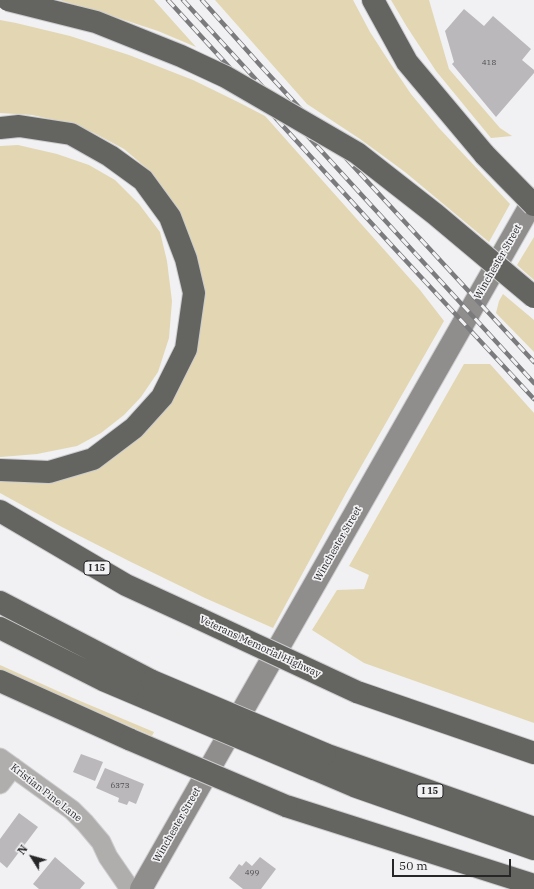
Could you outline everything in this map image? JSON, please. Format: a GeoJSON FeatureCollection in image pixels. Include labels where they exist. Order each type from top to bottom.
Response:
{"type":"FeatureCollection","features":[{"type":"Feature","properties":{"kind":"highway"},"geometry":{"type":"LineString","coordinates":[[8,0],[96,22],[181,56],[226,77],[357,153],[435,214],[534,297]]}},
{"type":"Feature","properties":{"kind":"highway"},"geometry":{"type":"LineString","coordinates":[[372,0],[407,62],[485,154],[534,205]]}},
{"type":"Feature","properties":{"kind":"highway"},"geometry":{"type":"LineString","coordinates":[[0,128],[19,126],[71,134],[110,156],[142,180],[170,217],[186,259],[194,293],[186,349],[162,396],[134,428],[93,459],[49,472],[0,470]]}},
{"type":"Feature","properties":{"kind":"highway","name":"Veterans Memorial Highway"},"geometry":{"type":"LineString","coordinates":[[0,511],[126,585],[357,692],[534,753]]}},
{"type":"Feature","properties":{"kind":"highway","name":"I 15"},"geometry":{"type":"LineString","coordinates":[[0,602],[150,690],[319,761],[534,828]]}},
{"type":"Feature","properties":{"kind":"highway"},"geometry":{"type":"LineString","coordinates":[[0,628],[103,680],[150,690]]}},
{"type":"Feature","properties":{"kind":"highway"},"geometry":{"type":"LineString","coordinates":[[0,681],[131,740],[286,806],[534,885]]}},
{"type":"Feature","properties":{"kind":"highway"},"geometry":{"type":"LineString","coordinates":[[319,761],[354,786],[534,849]]}},
{"type":"Feature","properties":{"kind":"main road","name":"Winchester Street"},"geometry":{"type":"LineString","coordinates":[[141,889],[534,199]]}},
{"type":"Feature","properties":{"kind":"street"},"geometry":{"type":"LineString","coordinates":[[0,784],[6,762]]}},
{"type":"Feature","properties":{"kind":"street","name":"Kristian Pine Lane"},"geometry":{"type":"LineString","coordinates":[[6,762],[72,810],[86,823],[101,842],[108,857],[130,889]]}},
{"type":"Feature","properties":{"kind":"shaded area"},"geometry":{"type":"Polygon","coordinates":[[[59,0],[154,0],[196,47],[158,31],[59,0]]]}},
{"type":"Feature","properties":{"kind":"shaded area"},"geometry":{"type":"Polygon","coordinates":[[[215,0],[353,0],[370,32],[411,94],[439,128],[510,204],[489,242],[405,172],[360,139],[307,104],[215,0]]]}},
{"type":"Feature","properties":{"kind":"shaded area"},"geometry":{"type":"Polygon","coordinates":[[[391,0],[429,0],[449,69],[500,128],[512,136],[491,138],[436,71],[391,0]]]}},
{"type":"Feature","properties":{"kind":"shaded area"},"geometry":{"type":"Polygon","coordinates":[[[0,20],[70,36],[129,55],[193,80],[265,116],[420,290],[444,321],[346,493],[273,628],[205,598],[131,562],[60,526],[0,493],[0,481],[22,482],[54,478],[85,471],[121,452],[145,432],[176,394],[191,359],[202,288],[193,245],[177,210],[151,172],[124,149],[94,133],[63,122],[32,115],[0,113],[0,20]]]}},
{"type":"Feature","properties":{"kind":"shaded area"},"geometry":{"type":"Polygon","coordinates":[[[18,145],[57,154],[89,165],[115,180],[139,204],[160,232],[167,261],[172,301],[169,338],[158,372],[141,397],[124,415],[101,433],[77,446],[37,454],[0,457],[0,146],[18,145]]]}},
{"type":"Feature","properties":{"kind":"shaded area"},"geometry":{"type":"Polygon","coordinates":[[[534,237],[534,280],[517,265],[534,237]]]}},
{"type":"Feature","properties":{"kind":"shaded area"},"geometry":{"type":"Polygon","coordinates":[[[503,294],[534,320],[534,352],[496,313],[499,301],[503,294]]]}},
{"type":"Feature","properties":{"kind":"shaded area"},"geometry":{"type":"Polygon","coordinates":[[[464,364],[490,364],[534,413],[534,723],[364,663],[312,630],[337,590],[364,589],[369,575],[349,566],[464,364]]]}},
{"type":"Feature","properties":{"kind":"shaded area"},"geometry":{"type":"Polygon","coordinates":[[[0,665],[154,732],[152,736],[0,669],[0,665]]]}},
{"type":"Feature","properties":{"kind":"building"},"geometry":{"type":"Polygon","coordinates":[[[464,9],[484,26],[493,16],[531,49],[522,60],[534,70],[534,73],[496,117],[452,64],[454,62],[445,31],[464,9]]]}},
{"type":"Feature","properties":{"kind":"building"},"geometry":{"type":"Polygon","coordinates":[[[81,754],[103,762],[95,781],[73,772],[81,754]]]}},
{"type":"Feature","properties":{"kind":"building"},"geometry":{"type":"Polygon","coordinates":[[[105,768],[144,784],[136,804],[129,801],[127,805],[118,802],[119,798],[96,788],[105,768]]]}},
{"type":"Feature","properties":{"kind":"building"},"geometry":{"type":"Polygon","coordinates":[[[19,813],[38,827],[7,868],[0,862],[0,839],[19,813]]]}},
{"type":"Feature","properties":{"kind":"building"},"geometry":{"type":"Polygon","coordinates":[[[55,857],[85,883],[80,889],[39,889],[33,884],[55,857]]]}},
{"type":"Feature","properties":{"kind":"building"},"geometry":{"type":"Polygon","coordinates":[[[260,857],[276,869],[261,889],[243,889],[229,878],[239,864],[242,866],[246,861],[252,866],[260,857]]]}},
{"type":"Feature","properties":{"kind":"railway"},"geometry":{"type":"LineString","coordinates":[[168,0],[534,399]]}},
{"type":"Feature","properties":{"kind":"railway"},"geometry":{"type":"LineString","coordinates":[[183,0],[534,383]]}},
{"type":"Feature","properties":{"kind":"railway"},"geometry":{"type":"LineString","coordinates":[[202,0],[534,362]]}}]}
